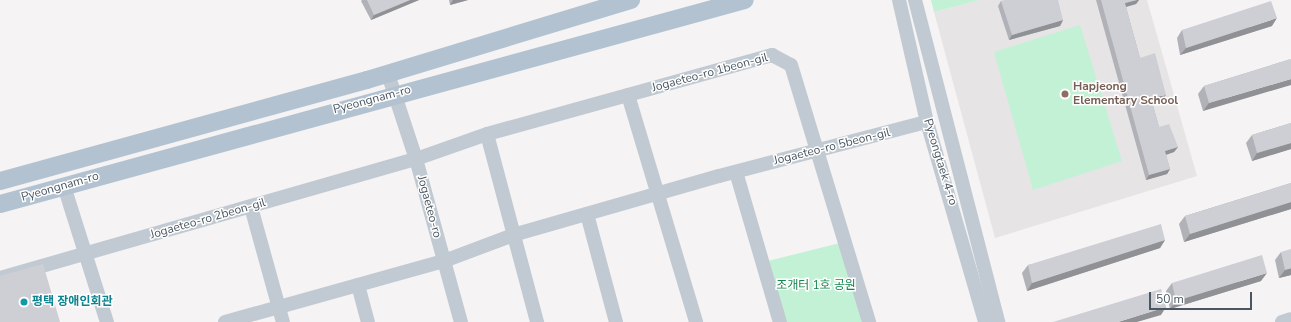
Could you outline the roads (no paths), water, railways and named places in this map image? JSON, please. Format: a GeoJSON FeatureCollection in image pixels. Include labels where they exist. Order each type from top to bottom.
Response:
{"type":"FeatureCollection","features":[{"type":"Feature","properties":{"kind":"main road","name":"Pyeongnam-ro"},"geometry":{"type":"LineString","coordinates":[[0,181],[388,74],[631,0]]}},
{"type":"Feature","properties":{"kind":"main road","name":"Pyeongnam-ro"},"geometry":{"type":"LineString","coordinates":[[0,204],[395,94],[744,0]]}},
{"type":"Feature","properties":{"kind":"street","name":"Pyeongtaek 4-ro"},"geometry":{"type":"LineString","coordinates":[[899,0],[927,122],[985,322]]}},
{"type":"Feature","properties":{"kind":"street","name":"Pyeongtaek 4-ro"},"geometry":{"type":"LineString","coordinates":[[915,0],[998,322]]}},
{"type":"Feature","properties":{"kind":"street","name":"Jogaeteo-ro 1beon-gil"},"geometry":{"type":"LineString","coordinates":[[416,159],[487,134],[772,55],[791,65],[819,150],[869,322]]}},
{"type":"Feature","properties":{"kind":"street","name":"Jogaeteo-ro"},"geometry":{"type":"LineString","coordinates":[[388,74],[416,159],[461,322]]}},
{"type":"Feature","properties":{"kind":"street"},"geometry":{"type":"LineString","coordinates":[[628,95],[696,322]]}},
{"type":"Feature","properties":{"kind":"street","name":"Jogaeteo-ro 5beon-gil"},"geometry":{"type":"LineString","coordinates":[[225,322],[444,260],[513,235],[736,172],[927,122]]}},
{"type":"Feature","properties":{"kind":"street"},"geometry":{"type":"LineString","coordinates":[[487,134],[537,322]]}},
{"type":"Feature","properties":{"kind":"street","name":"Jogaeteo-ro 2beon-gil"},"geometry":{"type":"LineString","coordinates":[[0,278],[416,159]]}},
{"type":"Feature","properties":{"kind":"street"},"geometry":{"type":"LineString","coordinates":[[736,172],[780,322]]}},
{"type":"Feature","properties":{"kind":"street"},"geometry":{"type":"LineString","coordinates":[[64,186],[107,322]]}},
{"type":"Feature","properties":{"kind":"street"},"geometry":{"type":"LineString","coordinates":[[251,207],[282,322]]}},
{"type":"Feature","properties":{"kind":"street"},"geometry":{"type":"LineString","coordinates":[[587,214],[616,322]]}},
{"type":"Feature","properties":{"kind":"street"},"geometry":{"type":"LineString","coordinates":[[358,285],[368,322]]}},
{"type":"Feature","properties":{"kind":"street"},"geometry":{"type":"LineString","coordinates":[[1282,322],[1291,319]]}},
{"type":"Feature","properties":{"kind":"place","name":"Hapjeong Elementary School"},"geometry":{"type":"Point","coordinates":[1065,94]}},
{"type":"Feature","properties":{"kind":"place","name":"평택 장애인회관"},"geometry":{"type":"Point","coordinates":[24,302]}},
{"type":"Feature","properties":{"kind":"park label","name":"조개터 1호 공원"},"geometry":{"type":"Point","coordinates":[816,286]}}]}
